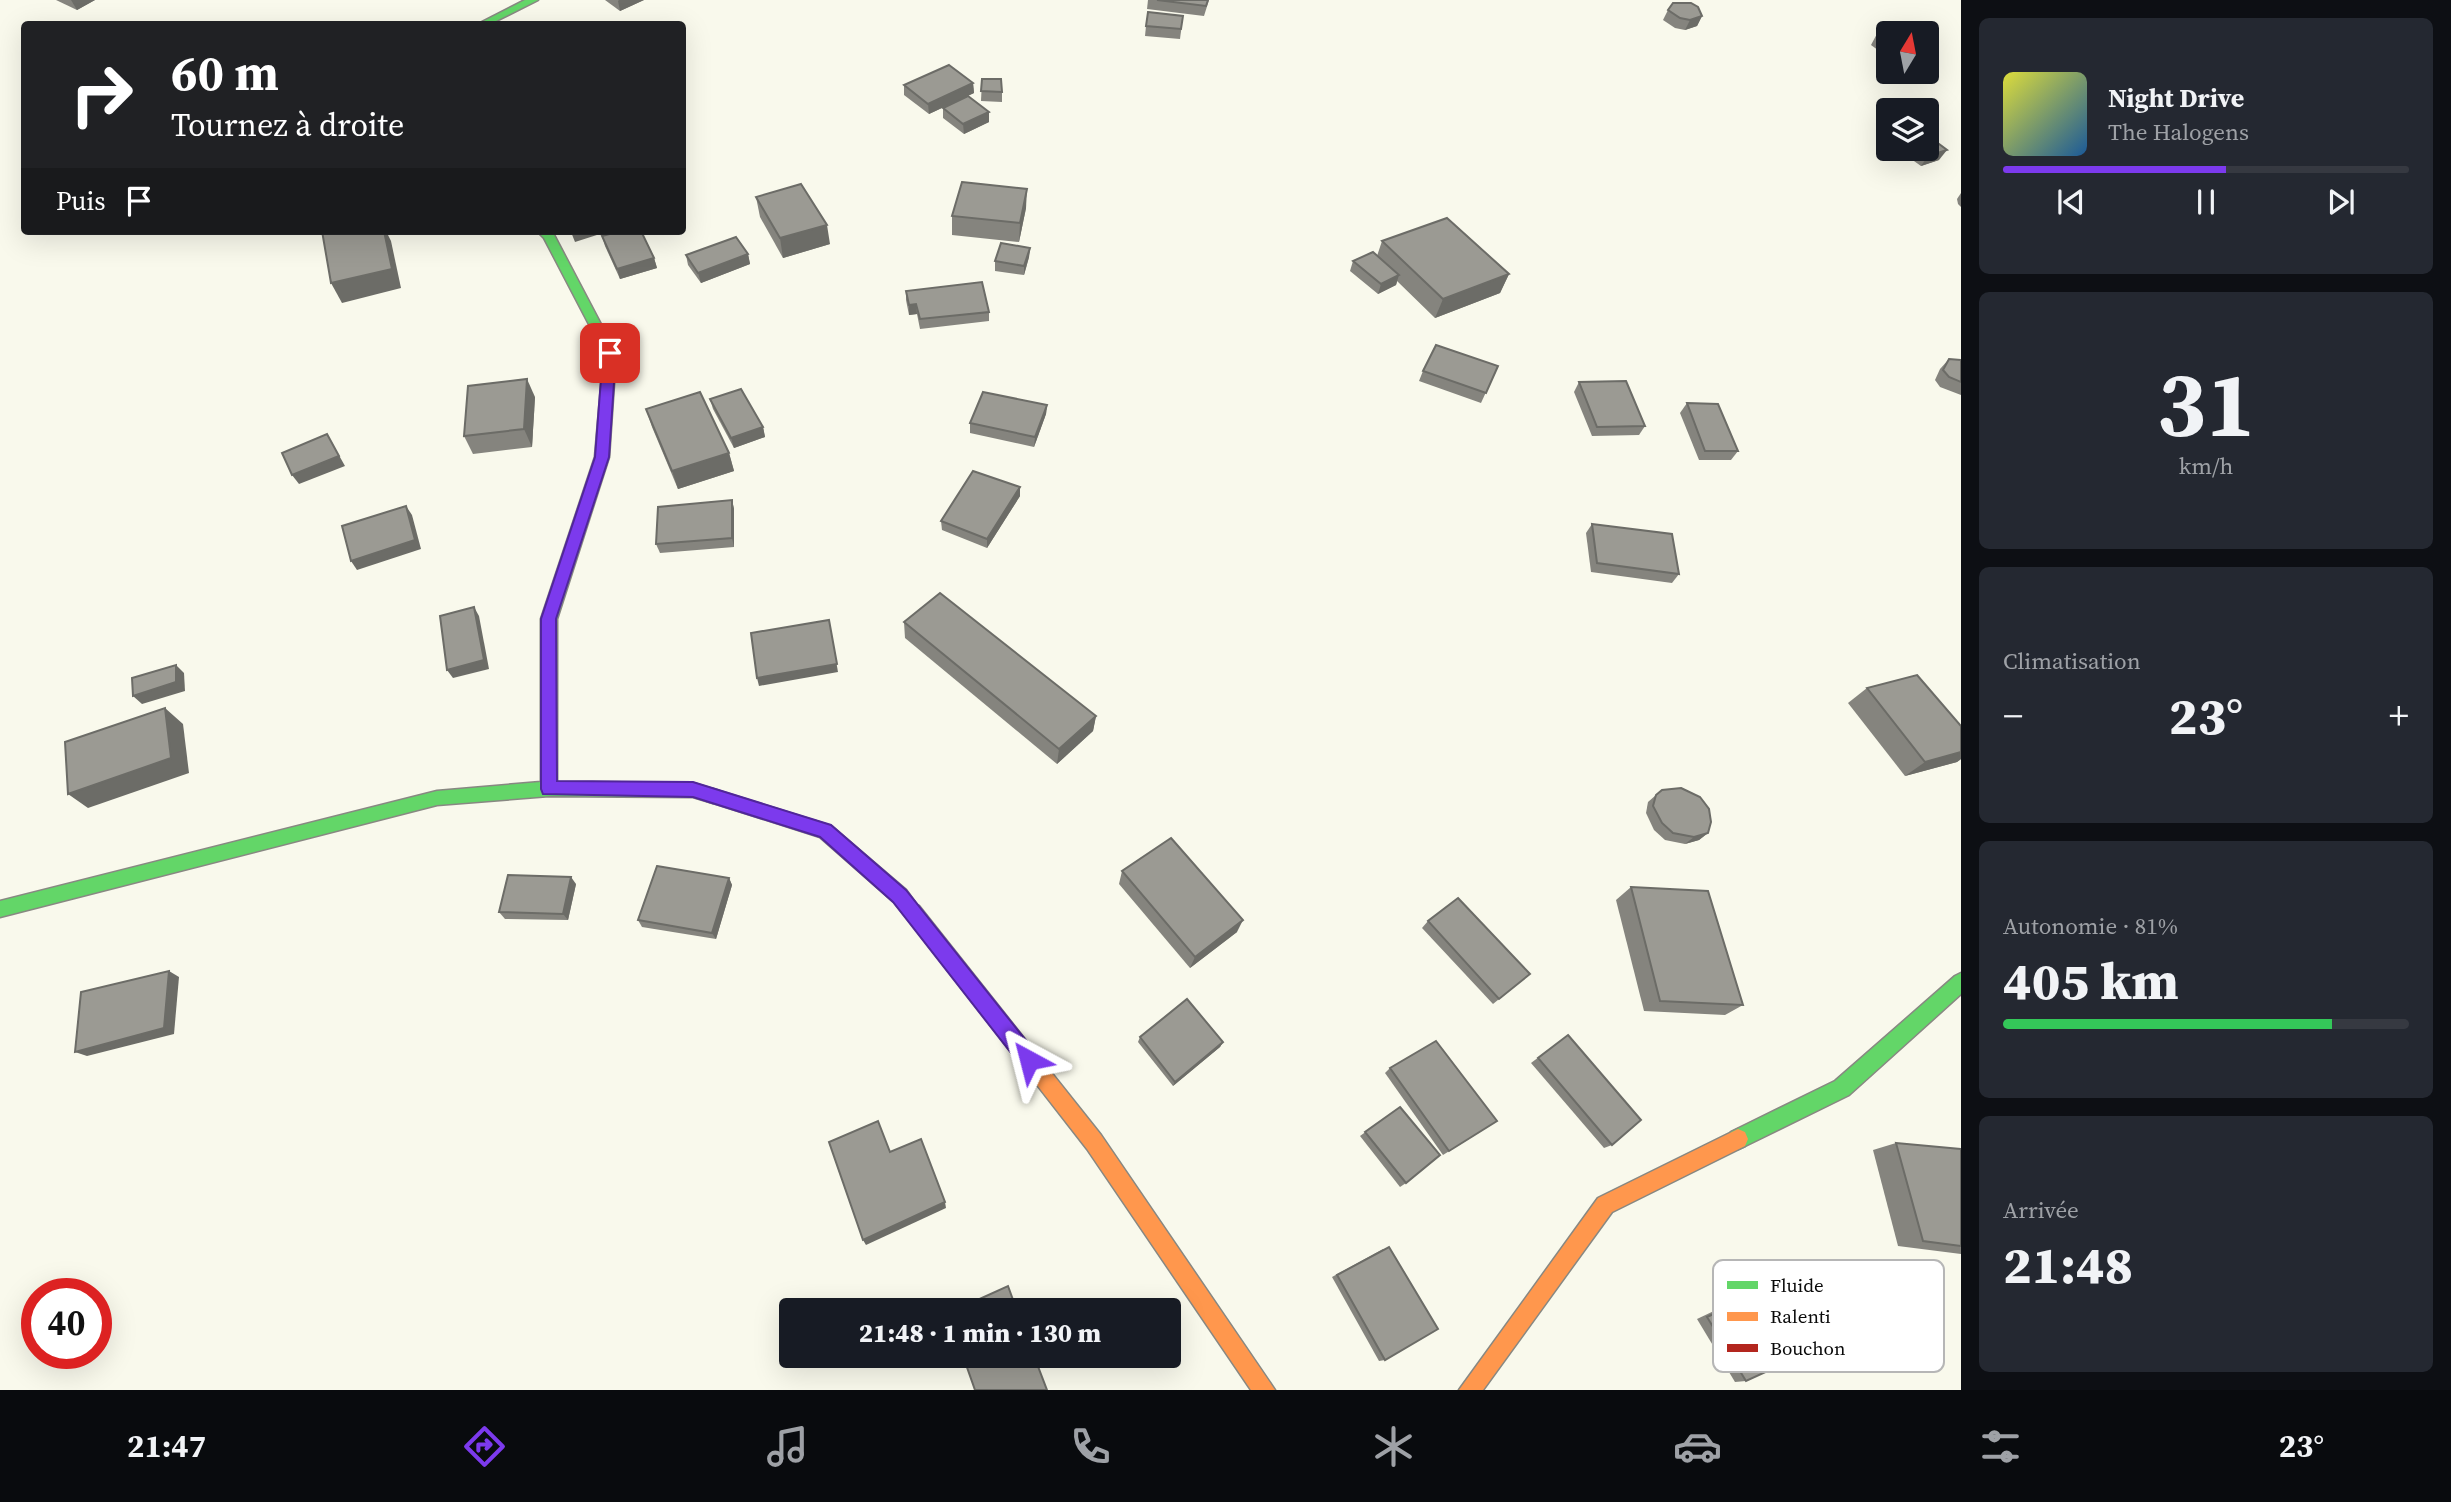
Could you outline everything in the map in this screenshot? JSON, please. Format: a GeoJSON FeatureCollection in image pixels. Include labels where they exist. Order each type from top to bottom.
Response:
{"type":"FeatureCollection","features":[{"type":"Feature","properties":{"kind":"street"},"geometry":{"type":"LineString","coordinates":[[489,21],[533,0]]}},
{"type":"Feature","properties":{"kind":"street"},"geometry":{"type":"LineString","coordinates":[[548,235],[610,353],[602,457],[549,619],[549,789]]}},
{"type":"Feature","properties":{"kind":"street"},"geometry":{"type":"LineString","coordinates":[[0,909],[437,798],[549,789],[693,790],[825,831],[900,896],[1094,1142],[1264,1390]]}},
{"type":"Feature","properties":{"kind":"street"},"geometry":{"type":"LineString","coordinates":[[1470,1390],[1605,1205],[1842,1088],[1961,982]]}},
{"type":"Feature","properties":{"kind":"building"},"geometry":{"type":"Polygon","coordinates":[[[1157,0],[1208,0],[1206,6],[1157,0]]]}},
{"type":"Feature","properties":{"kind":"building"},"geometry":{"type":"Polygon","coordinates":[[[1673,3],[1691,3],[1698,7],[1702,16],[1690,20],[1680,18],[1668,10],[1673,3]]]}},
{"type":"Feature","properties":{"kind":"building"},"geometry":{"type":"Polygon","coordinates":[[[1148,12],[1183,16],[1181,29],[1146,26],[1148,12]]]}},
{"type":"Feature","properties":{"kind":"building"},"geometry":{"type":"Polygon","coordinates":[[[949,65],[973,83],[928,104],[904,85],[949,65]]]}},
{"type":"Feature","properties":{"kind":"building"},"geometry":{"type":"Polygon","coordinates":[[[982,79],[1001,79],[1002,92],[981,91],[982,79]]]}},
{"type":"Feature","properties":{"kind":"building"},"geometry":{"type":"Polygon","coordinates":[[[968,96],[989,112],[963,124],[943,108],[968,96]]]}},
{"type":"Feature","properties":{"kind":"building"},"geometry":{"type":"Polygon","coordinates":[[[1939,144],[1947,150],[1939,153],[1939,144]]]}},
{"type":"Feature","properties":{"kind":"building"},"geometry":{"type":"Polygon","coordinates":[[[962,182],[1027,189],[1020,223],[952,216],[962,182]]]}},
{"type":"Feature","properties":{"kind":"building"},"geometry":{"type":"Polygon","coordinates":[[[801,184],[827,225],[780,238],[756,197],[801,184]]]}},
{"type":"Feature","properties":{"kind":"building"},"geometry":{"type":"Polygon","coordinates":[[[1447,218],[1509,274],[1443,299],[1382,241],[1447,218]]]}},
{"type":"Feature","properties":{"kind":"building"},"geometry":{"type":"Polygon","coordinates":[[[323,235],[385,235],[392,269],[331,283],[323,235]]]}},
{"type":"Feature","properties":{"kind":"building"},"geometry":{"type":"Polygon","coordinates":[[[643,235],[654,258],[617,269],[602,236],[643,235]]]}},
{"type":"Feature","properties":{"kind":"building"},"geometry":{"type":"Polygon","coordinates":[[[736,237],[748,254],[698,273],[686,255],[736,237]]]}},
{"type":"Feature","properties":{"kind":"building"},"geometry":{"type":"Polygon","coordinates":[[[1001,243],[1030,248],[1024,266],[995,261],[1001,243]]]}},
{"type":"Feature","properties":{"kind":"building"},"geometry":{"type":"Polygon","coordinates":[[[1373,252],[1399,275],[1381,284],[1353,261],[1373,252]]]}},
{"type":"Feature","properties":{"kind":"building"},"geometry":{"type":"Polygon","coordinates":[[[982,282],[989,312],[920,319],[916,304],[909,305],[906,291],[982,282]]]}},
{"type":"Feature","properties":{"kind":"building"},"geometry":{"type":"Polygon","coordinates":[[[1436,345],[1498,366],[1486,393],[1423,371],[1436,345]]]}},
{"type":"Feature","properties":{"kind":"building"},"geometry":{"type":"Polygon","coordinates":[[[1949,359],[1961,360],[1961,382],[1949,377],[1943,370],[1949,359]]]}},
{"type":"Feature","properties":{"kind":"building"},"geometry":{"type":"Polygon","coordinates":[[[527,379],[524,429],[464,436],[468,386],[527,379]]]}},
{"type":"Feature","properties":{"kind":"building"},"geometry":{"type":"Polygon","coordinates":[[[1626,381],[1645,426],[1597,427],[1579,382],[1626,381]]]}},
{"type":"Feature","properties":{"kind":"building"},"geometry":{"type":"Polygon","coordinates":[[[741,389],[763,427],[731,438],[710,399],[741,389]]]}},
{"type":"Feature","properties":{"kind":"building"},"geometry":{"type":"Polygon","coordinates":[[[700,392],[729,453],[672,471],[646,409],[700,392]]]}},
{"type":"Feature","properties":{"kind":"building"},"geometry":{"type":"Polygon","coordinates":[[[983,392],[1047,405],[1035,437],[970,423],[983,392]]]}},
{"type":"Feature","properties":{"kind":"building"},"geometry":{"type":"Polygon","coordinates":[[[1687,403],[1718,404],[1738,451],[1705,451],[1687,403]]]}},
{"type":"Feature","properties":{"kind":"building"},"geometry":{"type":"Polygon","coordinates":[[[327,434],[339,456],[292,475],[282,453],[327,434]]]}},
{"type":"Feature","properties":{"kind":"building"},"geometry":{"type":"Polygon","coordinates":[[[973,471],[1020,487],[987,539],[941,521],[973,471]]]}},
{"type":"Feature","properties":{"kind":"building"},"geometry":{"type":"Polygon","coordinates":[[[732,500],[732,538],[656,544],[658,507],[732,500]]]}},
{"type":"Feature","properties":{"kind":"building"},"geometry":{"type":"Polygon","coordinates":[[[406,506],[415,540],[351,561],[342,526],[406,506]]]}},
{"type":"Feature","properties":{"kind":"building"},"geometry":{"type":"Polygon","coordinates":[[[1592,524],[1672,534],[1679,574],[1597,563],[1592,524]]]}},
{"type":"Feature","properties":{"kind":"building"},"geometry":{"type":"Polygon","coordinates":[[[940,593],[1096,716],[1059,749],[904,622],[940,593]]]}},
{"type":"Feature","properties":{"kind":"building"},"geometry":{"type":"Polygon","coordinates":[[[474,607],[484,660],[447,670],[440,616],[474,607]]]}},
{"type":"Feature","properties":{"kind":"building"},"geometry":{"type":"Polygon","coordinates":[[[829,620],[837,664],[757,678],[751,633],[829,620]]]}},
{"type":"Feature","properties":{"kind":"building"},"geometry":{"type":"Polygon","coordinates":[[[176,665],[176,682],[133,696],[132,678],[176,665]]]}},
{"type":"Feature","properties":{"kind":"building"},"geometry":{"type":"Polygon","coordinates":[[[1917,675],[1961,726],[1961,752],[1925,762],[1867,688],[1917,675]]]}},
{"type":"Feature","properties":{"kind":"building"},"geometry":{"type":"Polygon","coordinates":[[[165,708],[171,758],[68,794],[65,742],[165,708]]]}},
{"type":"Feature","properties":{"kind":"building"},"geometry":{"type":"Polygon","coordinates":[[[1681,788],[1700,797],[1709,809],[1711,822],[1708,833],[1694,837],[1673,833],[1662,823],[1653,806],[1656,795],[1662,790],[1681,788]]]}},
{"type":"Feature","properties":{"kind":"building"},"geometry":{"type":"Polygon","coordinates":[[[1171,838],[1243,920],[1195,957],[1122,871],[1171,838]]]}},
{"type":"Feature","properties":{"kind":"building"},"geometry":{"type":"Polygon","coordinates":[[[657,866],[729,878],[712,933],[638,920],[657,866]]]}},
{"type":"Feature","properties":{"kind":"building"},"geometry":{"type":"Polygon","coordinates":[[[508,875],[571,877],[563,914],[499,912],[508,875]]]}},
{"type":"Feature","properties":{"kind":"building"},"geometry":{"type":"Polygon","coordinates":[[[1631,887],[1708,891],[1743,1005],[1660,1001],[1631,887]]]}},
{"type":"Feature","properties":{"kind":"building"},"geometry":{"type":"Polygon","coordinates":[[[1458,898],[1530,974],[1499,999],[1428,921],[1458,898]]]}},
{"type":"Feature","properties":{"kind":"building"},"geometry":{"type":"Polygon","coordinates":[[[169,971],[164,1028],[75,1052],[81,992],[169,971]]]}},
{"type":"Feature","properties":{"kind":"building"},"geometry":{"type":"Polygon","coordinates":[[[1187,999],[1223,1042],[1175,1082],[1140,1037],[1187,999]]]}},
{"type":"Feature","properties":{"kind":"building"},"geometry":{"type":"Polygon","coordinates":[[[1568,1035],[1641,1120],[1612,1145],[1538,1058],[1568,1035]]]}},
{"type":"Feature","properties":{"kind":"building"},"geometry":{"type":"Polygon","coordinates":[[[1436,1041],[1497,1121],[1449,1151],[1390,1068],[1436,1041]]]}},
{"type":"Feature","properties":{"kind":"building"},"geometry":{"type":"Polygon","coordinates":[[[1400,1107],[1440,1155],[1406,1183],[1365,1132],[1400,1107]]]}},
{"type":"Feature","properties":{"kind":"building"},"geometry":{"type":"Polygon","coordinates":[[[878,1121],[890,1152],[921,1139],[945,1202],[863,1240],[829,1142],[878,1121]]]}},
{"type":"Feature","properties":{"kind":"building"},"geometry":{"type":"Polygon","coordinates":[[[1896,1143],[1961,1149],[1961,1246],[1923,1241],[1896,1143]]]}},
{"type":"Feature","properties":{"kind":"building"},"geometry":{"type":"Polygon","coordinates":[[[1389,1247],[1438,1329],[1385,1360],[1337,1275],[1389,1247]]]}},
{"type":"Feature","properties":{"kind":"building"},"geometry":{"type":"Polygon","coordinates":[[[1008,1286],[1012,1298],[982,1298],[1008,1286]]]}},
{"type":"Feature","properties":{"kind":"building"},"geometry":{"type":"Polygon","coordinates":[[[1713,1314],[1713,1327],[1707,1317],[1713,1314]]]}},
{"type":"Feature","properties":{"kind":"building"},"geometry":{"type":"Polygon","coordinates":[[[967,1368],[1039,1368],[1047,1390],[975,1390],[967,1368]]]}},
{"type":"Feature","properties":{"kind":"building"},"geometry":{"type":"Polygon","coordinates":[[[1741,1372],[1766,1372],[1746,1381],[1741,1372]]]}},
{"type":"Feature","properties":{"kind":"traffic: fast"},"geometry":{"type":"LineString","coordinates":[[489,21],[533,0]]}},
{"type":"Feature","properties":{"kind":"traffic: fast"},"geometry":{"type":"LineString","coordinates":[[548,235],[610,353],[602,457],[549,619],[549,789]]}},
{"type":"Feature","properties":{"kind":"traffic: fast"},"geometry":{"type":"LineString","coordinates":[[0,909],[437,798],[549,789],[693,790],[713,796]]}},
{"type":"Feature","properties":{"kind":"traffic: fast"},"geometry":{"type":"LineString","coordinates":[[1738,1139],[1842,1088],[1961,982]]}},
{"type":"Feature","properties":{"kind":"traffic: slow"},"geometry":{"type":"LineString","coordinates":[[913,912],[1094,1142],[1264,1390]]}},
{"type":"Feature","properties":{"kind":"traffic: slow"},"geometry":{"type":"LineString","coordinates":[[1470,1390],[1605,1205],[1738,1139]]}},
{"type":"Feature","properties":{"kind":"traffic: jam"},"geometry":{"type":"LineString","coordinates":[[713,796],[825,831],[900,896],[913,912]]}},
{"type":"Feature","properties":{"kind":"route"},"geometry":{"type":"LineString","coordinates":[[610,353],[602,457],[549,619],[549,789],[693,790],[825,831],[900,896],[1029,1060]]}}]}
